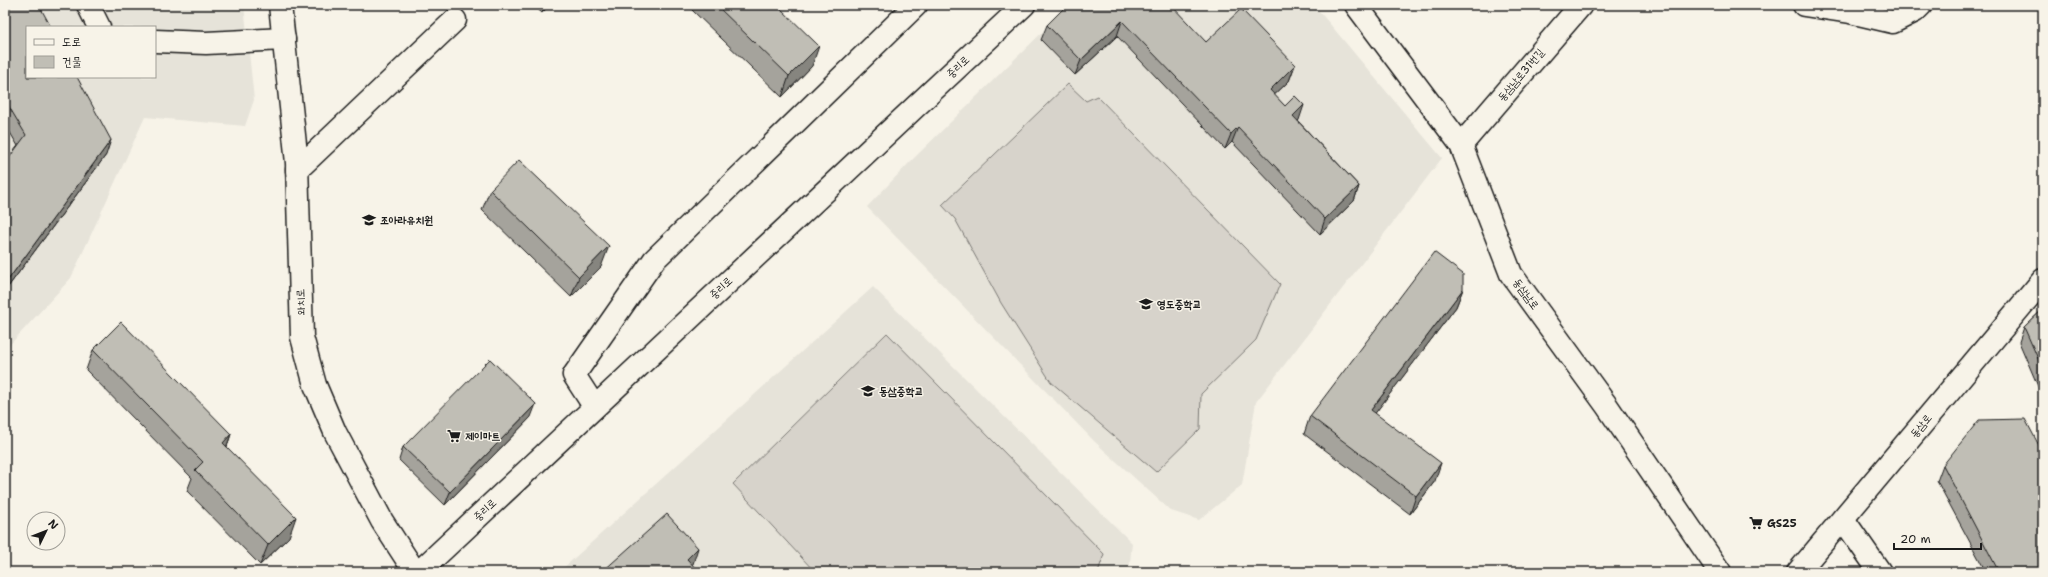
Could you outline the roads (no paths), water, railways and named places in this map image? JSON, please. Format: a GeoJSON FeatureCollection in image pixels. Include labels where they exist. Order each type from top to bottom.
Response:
{"type":"FeatureCollection","features":[{"type":"Feature","properties":{"kind":"street"},"geometry":{"type":"LineString","coordinates":[[88,5],[98,26]]}},
{"type":"Feature","properties":{"kind":"street","name":"와치로"},"geometry":{"type":"LineString","coordinates":[[280,5],[297,170],[302,337],[315,385],[335,432],[382,521],[415,572]]}},
{"type":"Feature","properties":{"kind":"street"},"geometry":{"type":"LineString","coordinates":[[594,406],[574,374],[654,260],[916,5]]}},
{"type":"Feature","properties":{"kind":"street","name":"중리로"},"geometry":{"type":"LineString","coordinates":[[419,572],[594,406],[1024,5]]}},
{"type":"Feature","properties":{"kind":"street","name":"동삼남로"},"geometry":{"type":"LineString","coordinates":[[1356,5],[1461,145],[1511,274],[1607,406],[1720,572]]}},
{"type":"Feature","properties":{"kind":"street","name":"동삼남로31번길"},"geometry":{"type":"LineString","coordinates":[[1461,145],[1580,5]]}},
{"type":"Feature","properties":{"kind":"street"},"geometry":{"type":"LineString","coordinates":[[1804,5],[1850,12],[1893,22],[1915,11],[1921,5]]}},
{"type":"Feature","properties":{"kind":"street"},"geometry":{"type":"LineString","coordinates":[[297,170],[455,20]]}},
{"type":"Feature","properties":{"kind":"street"},"geometry":{"type":"LineString","coordinates":[[156,41],[206,42],[284,39]]}},
{"type":"Feature","properties":{"kind":"street","name":"동삼로"},"geometry":{"type":"LineString","coordinates":[[1798,572],[2043,280]]}},
{"type":"Feature","properties":{"kind":"street"},"geometry":{"type":"LineString","coordinates":[[1843,519],[1880,572]]}},
{"type":"Feature","properties":{"kind":"place","name":"조아라유치원"},"geometry":{"type":"Point","coordinates":[369,220]}},
{"type":"Feature","properties":{"kind":"place","name":"영도중학교"},"geometry":{"type":"Point","coordinates":[1146,304]}},
{"type":"Feature","properties":{"kind":"place","name":"동삼중학교"},"geometry":{"type":"Point","coordinates":[868,391]}},
{"type":"Feature","properties":{"kind":"place","name":"제이마트"},"geometry":{"type":"Point","coordinates":[454,436]}},
{"type":"Feature","properties":{"kind":"place","name":"GS25"},"geometry":{"type":"Point","coordinates":[1756,523]}}]}
